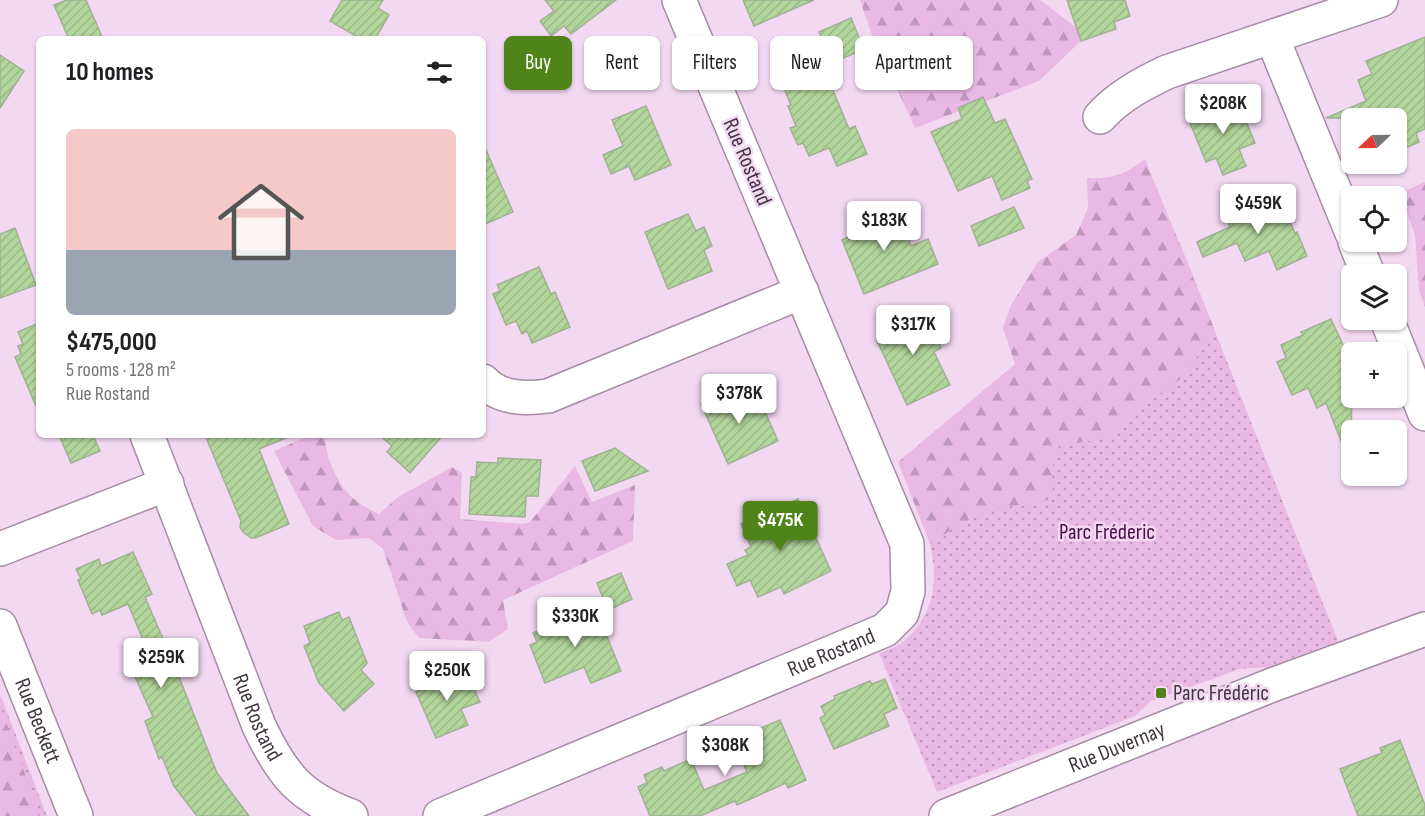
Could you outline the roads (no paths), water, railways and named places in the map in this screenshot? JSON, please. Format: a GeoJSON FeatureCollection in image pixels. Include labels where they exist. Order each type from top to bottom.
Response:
{"type":"FeatureCollection","features":[{"type":"Feature","properties":{"kind":"street","name":"Rue Rostand"},"geometry":{"type":"LineString","coordinates":[[440,816],[885,630],[902,613],[908,591],[907,544],[679,0]]}},
{"type":"Feature","properties":{"kind":"street"},"geometry":{"type":"LineString","coordinates":[[1100,117],[1113,102],[1138,86],[1167,72],[1381,0]]}},
{"type":"Feature","properties":{"kind":"street"},"geometry":{"type":"LineString","coordinates":[[1272,37],[1341,206]]}},
{"type":"Feature","properties":{"kind":"street"},"geometry":{"type":"LineString","coordinates":[[486,384],[506,395],[528,399],[548,396],[802,291]]}},
{"type":"Feature","properties":{"kind":"street"},"geometry":{"type":"LineString","coordinates":[[1391,330],[1425,414]]}},
{"type":"Feature","properties":{"kind":"street","name":"Rue Rostand"},"geometry":{"type":"LineString","coordinates":[[148,438],[273,756],[291,779],[313,799],[351,816]]}},
{"type":"Feature","properties":{"kind":"street"},"geometry":{"type":"LineString","coordinates":[[0,549],[167,483]]}},
{"type":"Feature","properties":{"kind":"street","name":"Rue Beckett"},"geometry":{"type":"LineString","coordinates":[[0,626],[76,816]]}},
{"type":"Feature","properties":{"kind":"street","name":"Rue Duvernay"},"geometry":{"type":"LineString","coordinates":[[946,816],[1272,686],[1425,629]]}},
{"type":"Feature","properties":{"kind":"place","name":"Parc Frédéric"},"geometry":{"type":"Point","coordinates":[1161,693]}},
{"type":"Feature","properties":{"kind":"park label","name":"Parc Fréderic"},"geometry":{"type":"Point","coordinates":[1107,532]}}]}
